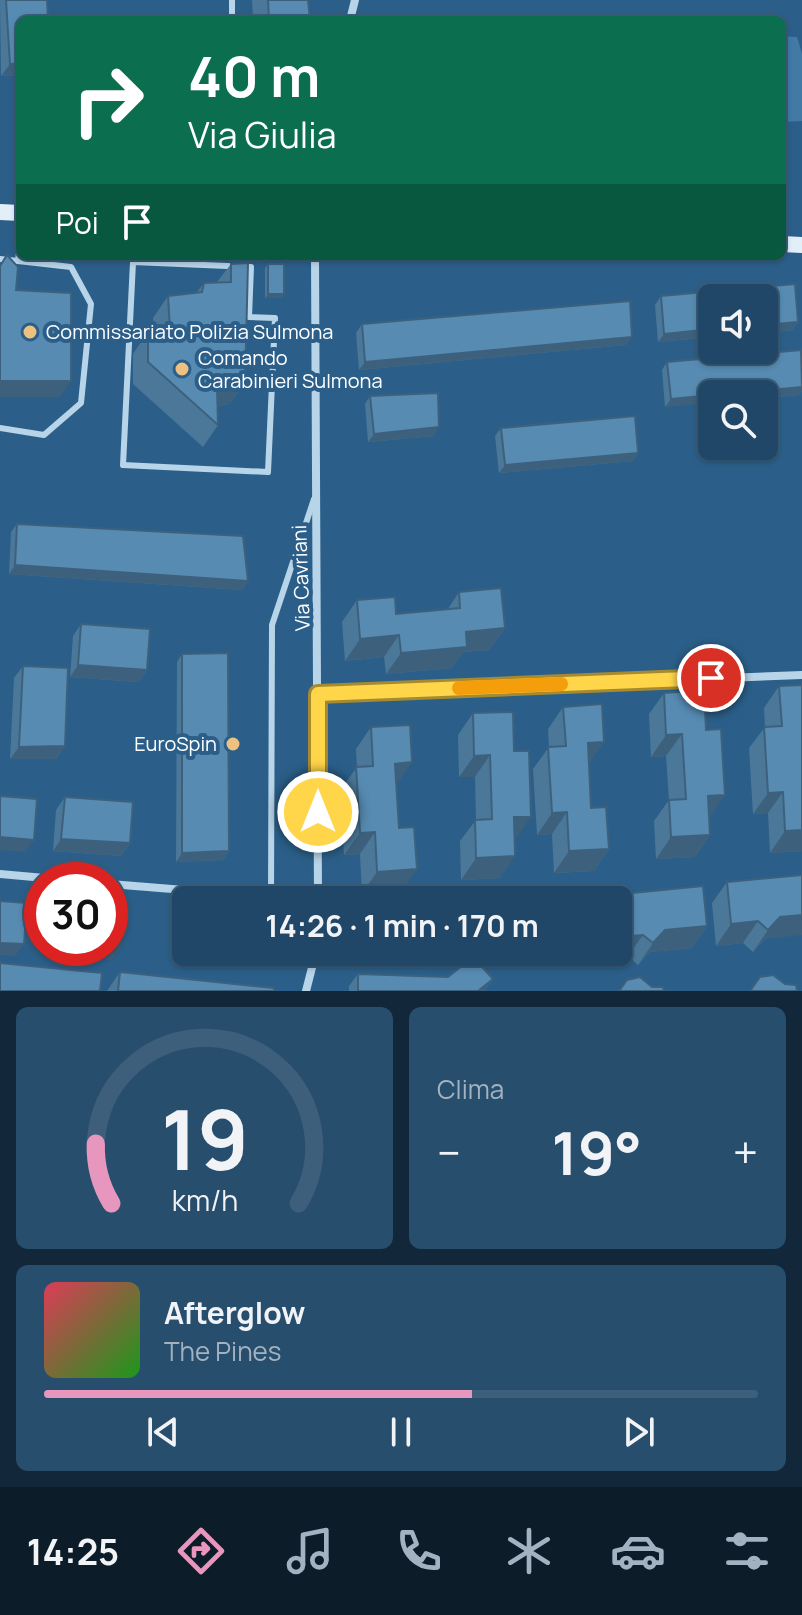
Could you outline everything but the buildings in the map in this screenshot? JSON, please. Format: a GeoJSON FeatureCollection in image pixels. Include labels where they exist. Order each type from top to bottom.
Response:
{"type":"FeatureCollection","features":[{"type":"Feature","properties":{"kind":"street","name":"Via Cavriani"},"geometry":{"type":"LineString","coordinates":[[315,260],[318,886]]}},
{"type":"Feature","properties":{"kind":"street"},"geometry":{"type":"LineString","coordinates":[[318,694],[802,675]]}},
{"type":"Feature","properties":{"kind":"street"},"geometry":{"type":"LineString","coordinates":[[0,874],[24,876]]}},
{"type":"Feature","properties":{"kind":"street"},"geometry":{"type":"LineString","coordinates":[[128,885],[172,889]]}},
{"type":"Feature","properties":{"kind":"street"},"geometry":{"type":"LineString","coordinates":[[306,991],[312,966]]}},
{"type":"Feature","properties":{"kind":"lane"},"geometry":{"type":"LineString","coordinates":[[0,259],[71,267],[91,304],[81,403],[44,435],[0,428]]}},
{"type":"Feature","properties":{"kind":"lane"},"geometry":{"type":"LineString","coordinates":[[225,266],[226,260]]}},
{"type":"Feature","properties":{"kind":"lane"},"geometry":{"type":"LineString","coordinates":[[133,262],[225,266],[251,267],[249,317],[275,318],[268,472],[123,465],[133,262]]}},
{"type":"Feature","properties":{"kind":"lane"},"geometry":{"type":"LineString","coordinates":[[271,886],[272,625],[314,499]]}},
{"type":"Feature","properties":{"kind":"shaded area"},"geometry":{"type":"Polygon","coordinates":[[[786,36],[797,37],[802,54],[802,121],[786,122],[786,36]]]}},
{"type":"Feature","properties":{"kind":"slow traffic"},"geometry":{"type":"LineString","coordinates":[[459,688],[561,684]]}},
{"type":"Feature","properties":{"kind":"place","name":"Commissariato Polizia Sulmona"},"geometry":{"type":"Point","coordinates":[30,332]}},
{"type":"Feature","properties":{"kind":"place","name":"Comando Carabinieri Sulmona"},"geometry":{"type":"Point","coordinates":[182,369]}},
{"type":"Feature","properties":{"kind":"place","name":"EuroSpin"},"geometry":{"type":"Point","coordinates":[233,744]}},
{"type":"Feature","properties":{"kind":"route"},"geometry":{"type":"LineString","coordinates":[[318,812],[318,694],[711,678]]}}]}
